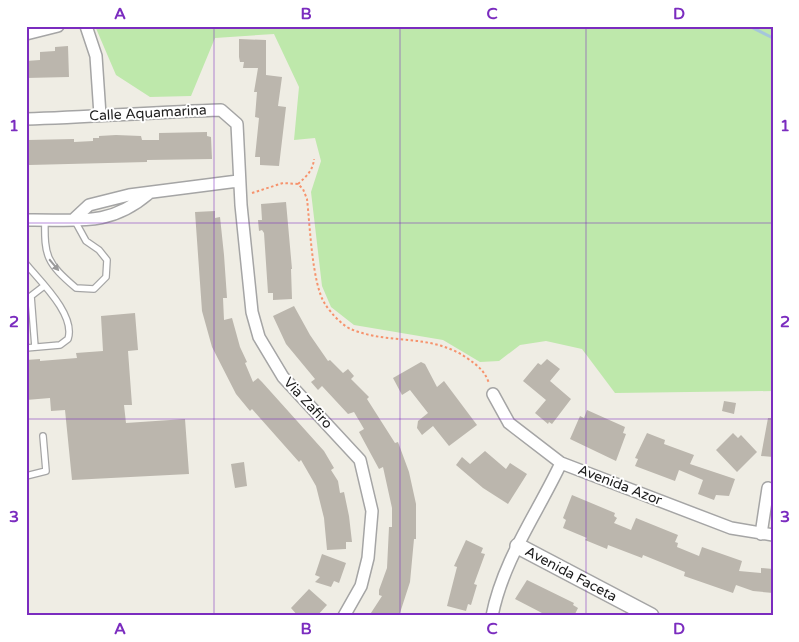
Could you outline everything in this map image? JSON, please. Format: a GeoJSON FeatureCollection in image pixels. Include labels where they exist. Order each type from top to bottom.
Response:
{"type":"FeatureCollection","features":[{"type":"Feature","properties":{"kind":"street"},"geometry":{"type":"LineString","coordinates":[[26,34],[58,26]]}},
{"type":"Feature","properties":{"kind":"street"},"geometry":{"type":"LineString","coordinates":[[86,26],[96,56],[100,115]]}},
{"type":"Feature","properties":{"kind":"street","name":"Calle Aquamarina"},"geometry":{"type":"LineString","coordinates":[[26,119],[221,110],[237,124],[238,181]]}},
{"type":"Feature","properties":{"kind":"street"},"geometry":{"type":"LineString","coordinates":[[74,219],[89,205],[178,187],[238,181]]}},
{"type":"Feature","properties":{"kind":"street","name":"Via Zafiro"},"geometry":{"type":"LineString","coordinates":[[238,181],[252,312],[259,337],[283,377],[360,460],[372,511],[368,558],[361,586],[344,616]]}},
{"type":"Feature","properties":{"kind":"street"},"geometry":{"type":"LineString","coordinates":[[26,220],[97,220],[120,214],[132,208],[148,194]]}},
{"type":"Feature","properties":{"kind":"street","name":"Avenida Azor"},"geometry":{"type":"LineString","coordinates":[[493,394],[509,422],[561,463],[731,528],[767,534]]}},
{"type":"Feature","properties":{"kind":"street"},"geometry":{"type":"LineString","coordinates":[[492,616],[496,597],[507,566],[561,463]]}},
{"type":"Feature","properties":{"kind":"street"},"geometry":{"type":"LineString","coordinates":[[767,534],[768,488]]}},
{"type":"Feature","properties":{"kind":"street","name":"Avenida Faceta"},"geometry":{"type":"LineString","coordinates":[[518,546],[650,616]]}},
{"type":"Feature","properties":{"kind":"lane"},"geometry":{"type":"LineString","coordinates":[[115,199],[120,214]]}},
{"type":"Feature","properties":{"kind":"lane"},"geometry":{"type":"LineString","coordinates":[[45,219],[44,244],[50,261],[76,288],[94,289],[106,277],[108,272],[107,260],[99,250],[86,241],[74,219]]}},
{"type":"Feature","properties":{"kind":"lane"},"geometry":{"type":"LineString","coordinates":[[26,264],[62,308],[70,327],[70,334],[65,343],[26,348]]}},
{"type":"Feature","properties":{"kind":"lane"},"geometry":{"type":"LineString","coordinates":[[35,347],[31,296],[44,286]]}},
{"type":"Feature","properties":{"kind":"lane"},"geometry":{"type":"LineString","coordinates":[[26,476],[46,471],[43,436]]}},
{"type":"Feature","properties":{"kind":"path"},"geometry":{"type":"LineString","coordinates":[[298,184],[308,176],[313,166],[314,158]]}},
{"type":"Feature","properties":{"kind":"path"},"geometry":{"type":"LineString","coordinates":[[240,198],[283,183],[298,184],[304,189],[307,199],[318,287],[325,303],[341,322],[352,330],[440,344],[456,351],[483,370],[493,394]]}},
{"type":"Feature","properties":{"kind":"green space"},"geometry":{"type":"Polygon","coordinates":[[[95,26],[773,26],[773,391],[615,393],[582,349],[546,341],[520,345],[499,361],[480,362],[443,340],[354,325],[331,307],[322,286],[311,192],[321,161],[315,138],[294,140],[299,87],[274,34],[215,38],[191,96],[150,97],[116,75],[95,26]]]}},
{"type":"Feature","properties":{"kind":"building"},"geometry":{"type":"Polygon","coordinates":[[[239,39],[266,40],[266,75],[282,77],[278,106],[286,107],[279,166],[260,165],[260,157],[255,157],[259,118],[255,117],[257,92],[254,92],[258,68],[243,68],[244,62],[240,62],[239,57],[239,39]]]}},
{"type":"Feature","properties":{"kind":"building"},"geometry":{"type":"Polygon","coordinates":[[[68,46],[69,77],[26,78],[26,61],[40,60],[40,52],[55,51],[55,47],[68,46]]]}},
{"type":"Feature","properties":{"kind":"building"},"geometry":{"type":"Polygon","coordinates":[[[207,132],[207,136],[211,137],[212,159],[29,165],[26,163],[28,140],[74,139],[74,142],[93,141],[93,138],[99,138],[99,136],[116,135],[141,136],[142,140],[159,140],[159,133],[207,132]]]}},
{"type":"Feature","properties":{"kind":"building"},"geometry":{"type":"Polygon","coordinates":[[[286,202],[292,269],[292,299],[273,300],[273,293],[268,293],[264,233],[262,230],[259,231],[258,220],[262,220],[261,204],[286,202]]]}},
{"type":"Feature","properties":{"kind":"building"},"geometry":{"type":"Polygon","coordinates":[[[215,211],[215,218],[220,217],[224,255],[227,298],[223,298],[224,320],[232,318],[240,347],[247,362],[245,363],[253,382],[258,378],[262,382],[324,451],[334,468],[331,470],[338,481],[340,493],[344,492],[349,516],[352,542],[346,542],[346,549],[327,550],[324,518],[316,486],[301,460],[299,462],[252,409],[250,411],[236,394],[212,347],[202,311],[195,212],[215,211]]]}},
{"type":"Feature","properties":{"kind":"building"},"geometry":{"type":"Polygon","coordinates":[[[294,306],[310,335],[328,361],[330,360],[343,373],[348,369],[354,376],[351,379],[369,397],[367,399],[395,443],[398,442],[409,472],[416,504],[416,539],[414,539],[410,582],[399,616],[369,616],[382,596],[379,595],[379,590],[387,568],[389,527],[392,527],[392,508],[383,467],[379,469],[359,432],[364,429],[354,412],[348,414],[322,386],[318,390],[311,382],[315,379],[286,344],[273,316],[294,306]]]}},
{"type":"Feature","properties":{"kind":"building"},"geometry":{"type":"Polygon","coordinates":[[[135,313],[138,350],[128,351],[132,405],[124,405],[126,423],[185,419],[189,474],[72,480],[65,410],[51,411],[50,398],[26,400],[26,360],[40,359],[40,361],[77,358],[76,353],[103,351],[101,316],[135,313]]]}},
{"type":"Feature","properties":{"kind":"building"},"geometry":{"type":"Polygon","coordinates":[[[547,359],[560,369],[550,381],[571,399],[552,424],[549,422],[548,424],[535,413],[546,400],[523,381],[538,363],[541,365],[547,359]]]}},
{"type":"Feature","properties":{"kind":"building"},"geometry":{"type":"Polygon","coordinates":[[[421,362],[425,364],[437,387],[444,381],[477,425],[449,446],[433,426],[422,435],[417,428],[418,421],[428,413],[410,390],[402,395],[393,378],[421,362]]]}},
{"type":"Feature","properties":{"kind":"building"},"geometry":{"type":"Polygon","coordinates":[[[724,401],[736,403],[734,414],[722,411],[724,401]]]}},
{"type":"Feature","properties":{"kind":"building"},"geometry":{"type":"Polygon","coordinates":[[[587,410],[625,427],[623,433],[626,434],[616,461],[570,439],[580,416],[584,418],[587,410]]]}},
{"type":"Feature","properties":{"kind":"building"},"geometry":{"type":"Polygon","coordinates":[[[768,418],[773,418],[773,457],[761,456],[768,418]]]}},
{"type":"Feature","properties":{"kind":"building"},"geometry":{"type":"Polygon","coordinates":[[[647,433],[665,440],[664,444],[694,455],[690,464],[735,479],[729,496],[716,495],[714,500],[698,494],[703,480],[679,470],[675,481],[635,466],[638,459],[635,458],[647,433]]]}},
{"type":"Feature","properties":{"kind":"building"},"geometry":{"type":"Polygon","coordinates":[[[733,433],[738,438],[741,435],[757,452],[737,472],[716,450],[733,433]]]}},
{"type":"Feature","properties":{"kind":"building"},"geometry":{"type":"Polygon","coordinates":[[[485,451],[506,469],[510,463],[527,474],[508,504],[483,488],[456,465],[462,457],[470,464],[485,451]]]}},
{"type":"Feature","properties":{"kind":"building"},"geometry":{"type":"Polygon","coordinates":[[[244,462],[247,486],[235,488],[231,464],[244,462]]]}},
{"type":"Feature","properties":{"kind":"building"},"geometry":{"type":"Polygon","coordinates":[[[572,495],[615,513],[614,516],[617,518],[614,523],[631,530],[636,518],[678,535],[675,542],[678,543],[677,547],[699,556],[702,547],[742,561],[739,571],[761,573],[761,568],[773,569],[773,593],[753,591],[736,585],[733,593],[684,576],[685,572],[643,555],[642,558],[608,545],[607,549],[585,540],[587,538],[563,528],[566,520],[563,518],[572,495]]]}},
{"type":"Feature","properties":{"kind":"building"},"geometry":{"type":"Polygon","coordinates":[[[466,540],[483,548],[481,553],[485,554],[474,584],[477,585],[471,605],[468,604],[466,611],[447,606],[457,567],[454,566],[466,540]]]}},
{"type":"Feature","properties":{"kind":"building"},"geometry":{"type":"Polygon","coordinates":[[[322,554],[346,563],[339,583],[334,581],[331,587],[315,582],[320,577],[315,575],[322,554]]]}},
{"type":"Feature","properties":{"kind":"building"},"geometry":{"type":"Polygon","coordinates":[[[527,580],[574,603],[573,605],[578,608],[574,616],[540,616],[542,613],[515,599],[527,580]]]}},
{"type":"Feature","properties":{"kind":"building"},"geometry":{"type":"Polygon","coordinates":[[[309,589],[327,605],[317,616],[298,616],[291,608],[309,589]]]}},
{"type":"Feature","properties":{"kind":"waterway"},"geometry":{"type":"LineString","coordinates":[[749,26],[773,38]]}}]}
